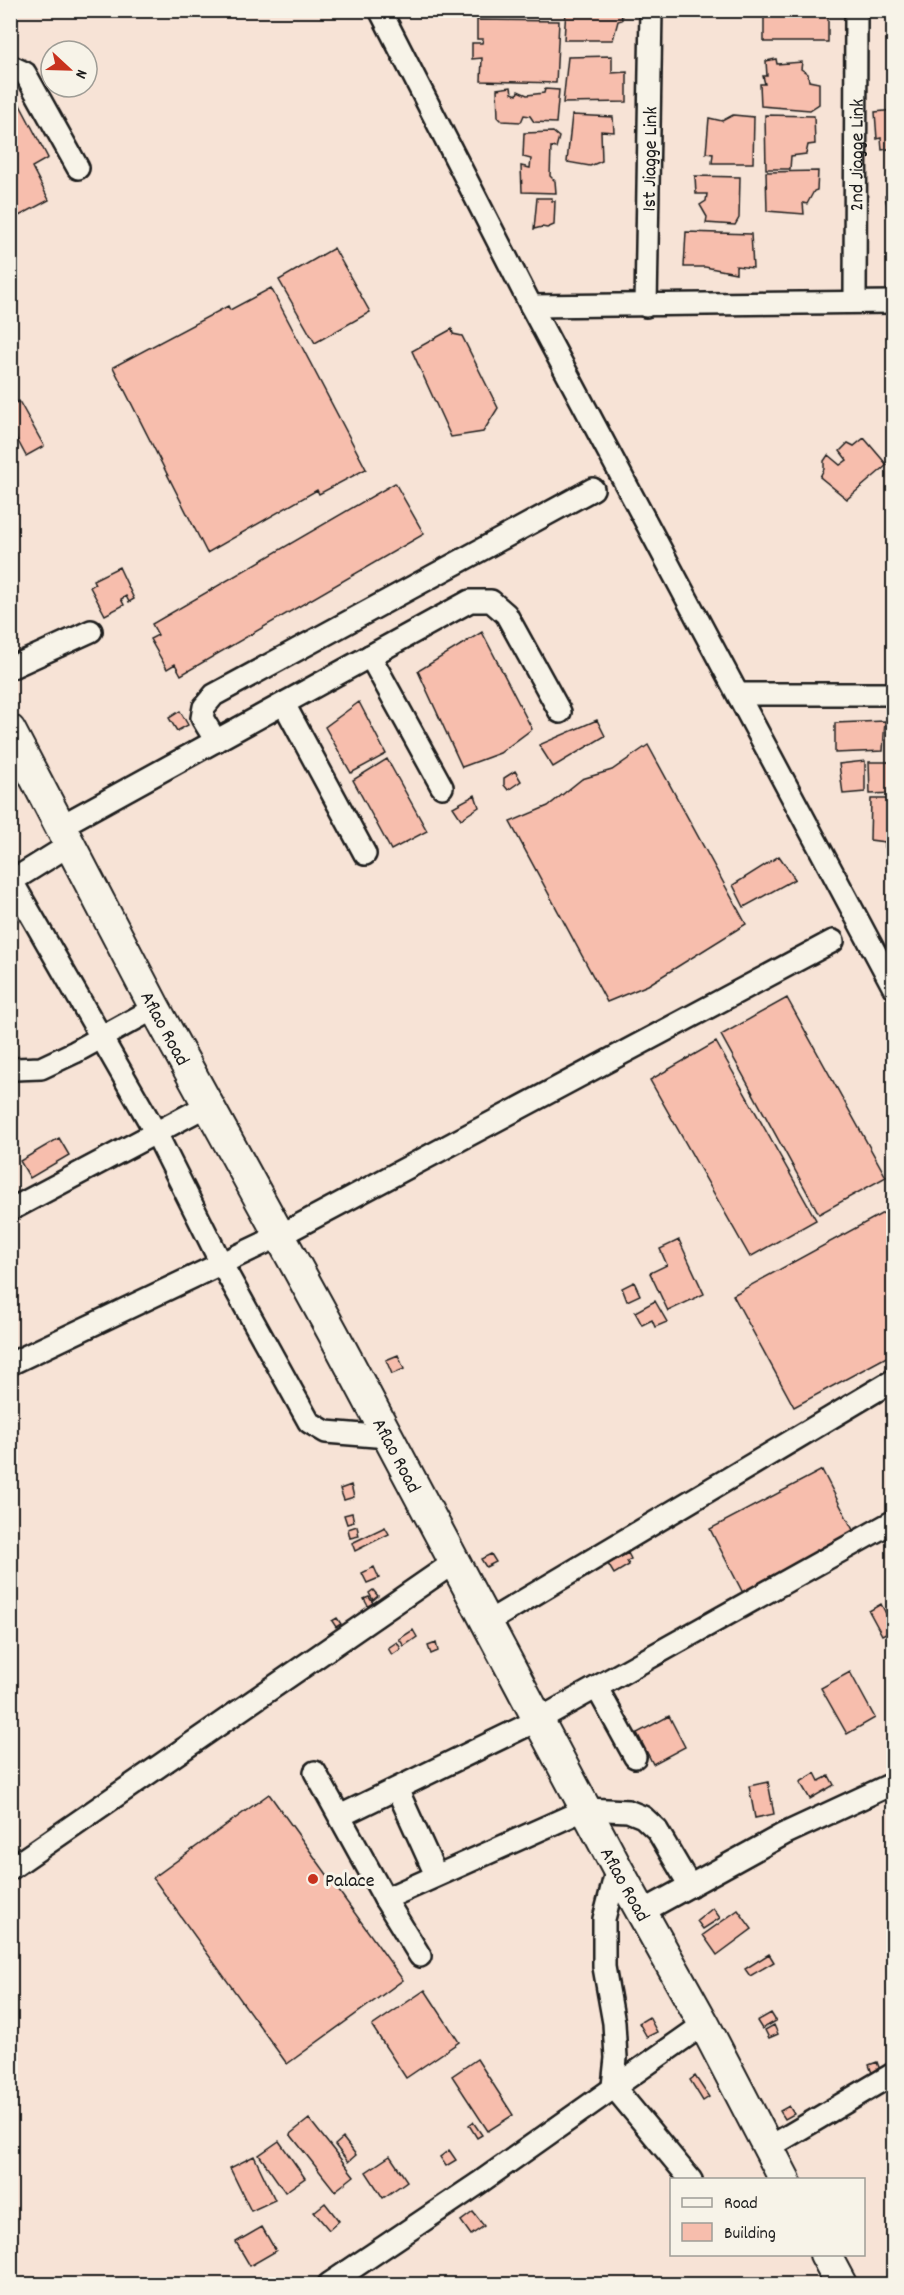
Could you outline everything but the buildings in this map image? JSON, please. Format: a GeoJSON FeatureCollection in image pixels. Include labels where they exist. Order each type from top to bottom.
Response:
{"type":"FeatureCollection","features":[{"type":"Feature","properties":{"kind":"highway","name":"Aflao Road"},"geometry":{"type":"LineString","coordinates":[[10,730],[155,1008],[388,1437],[617,1868],[704,2024],[784,2178]]}},
{"type":"Feature","properties":{"kind":"highway"},"geometry":{"type":"LineString","coordinates":[[826,2256],[841,2284]]}},
{"type":"Feature","properties":{"kind":"street"},"geometry":{"type":"LineString","coordinates":[[380,10],[531,306],[894,988]]}},
{"type":"Feature","properties":{"kind":"street","name":"1st Jiagge Link"},"geometry":{"type":"LineString","coordinates":[[646,306],[651,10]]}},
{"type":"Feature","properties":{"kind":"street","name":"2nd Jiagge Link"},"geometry":{"type":"LineString","coordinates":[[855,302],[856,10]]}},
{"type":"Feature","properties":{"kind":"street"},"geometry":{"type":"LineString","coordinates":[[10,66],[25,73],[78,168]]}},
{"type":"Feature","properties":{"kind":"street"},"geometry":{"type":"LineString","coordinates":[[531,306],[894,302]]}},
{"type":"Feature","properties":{"kind":"street"},"geometry":{"type":"LineString","coordinates":[[216,741],[202,718],[204,706],[214,695],[593,489]]}},
{"type":"Feature","properties":{"kind":"street"},"geometry":{"type":"LineString","coordinates":[[388,1437],[326,1432],[309,1422],[221,1263],[156,1133],[11,880],[66,835],[216,741],[470,601],[491,602],[506,614],[560,712]]}},
{"type":"Feature","properties":{"kind":"street"},"geometry":{"type":"LineString","coordinates":[[10,668],[91,630]]}},
{"type":"Feature","properties":{"kind":"street"},"geometry":{"type":"LineString","coordinates":[[370,656],[442,787]]}},
{"type":"Feature","properties":{"kind":"street"},"geometry":{"type":"LineString","coordinates":[[739,694],[894,694]]}},
{"type":"Feature","properties":{"kind":"street"},"geometry":{"type":"LineString","coordinates":[[284,704],[365,854]]}},
{"type":"Feature","properties":{"kind":"street"},"geometry":{"type":"LineString","coordinates":[[10,1364],[279,1236],[833,941]]}},
{"type":"Feature","properties":{"kind":"street"},"geometry":{"type":"LineString","coordinates":[[10,1067],[15,1069],[41,1068],[155,1008]]}},
{"type":"Feature","properties":{"kind":"street"},"geometry":{"type":"LineString","coordinates":[[10,1210],[208,1106]]}},
{"type":"Feature","properties":{"kind":"street"},"geometry":{"type":"LineString","coordinates":[[486,1623],[894,1380]]}},
{"type":"Feature","properties":{"kind":"street"},"geometry":{"type":"LineString","coordinates":[[340,1816],[538,1720],[894,1521]]}},
{"type":"Feature","properties":{"kind":"street"},"geometry":{"type":"LineString","coordinates":[[10,1869],[453,1563]]}},
{"type":"Feature","properties":{"kind":"street"},"geometry":{"type":"LineString","coordinates":[[597,1688],[635,1757]]}},
{"type":"Feature","properties":{"kind":"street"},"geometry":{"type":"LineString","coordinates":[[315,1772],[385,1899],[420,1956]]}},
{"type":"Feature","properties":{"kind":"street"},"geometry":{"type":"LineString","coordinates":[[642,1912],[784,1834],[894,1783]]}},
{"type":"Feature","properties":{"kind":"street"},"geometry":{"type":"LineString","coordinates":[[397,1789],[436,1875]]}},
{"type":"Feature","properties":{"kind":"street"},"geometry":{"type":"LineString","coordinates":[[385,1899],[586,1809],[628,1811],[643,1817],[657,1830],[690,1886]]}},
{"type":"Feature","properties":{"kind":"street"},"geometry":{"type":"LineString","coordinates":[[617,1868],[604,1919],[604,1968],[614,2023],[616,2058],[614,2086],[689,2178]]}},
{"type":"Feature","properties":{"kind":"street"},"geometry":{"type":"LineString","coordinates":[[329,2284],[478,2183],[704,2024]]}},
{"type":"Feature","properties":{"kind":"street"},"geometry":{"type":"LineString","coordinates":[[768,2148],[893,2074]]}},
{"type":"Feature","properties":{"kind":"place","name":"Palace"},"geometry":{"type":"Point","coordinates":[313,1879]}}]}
